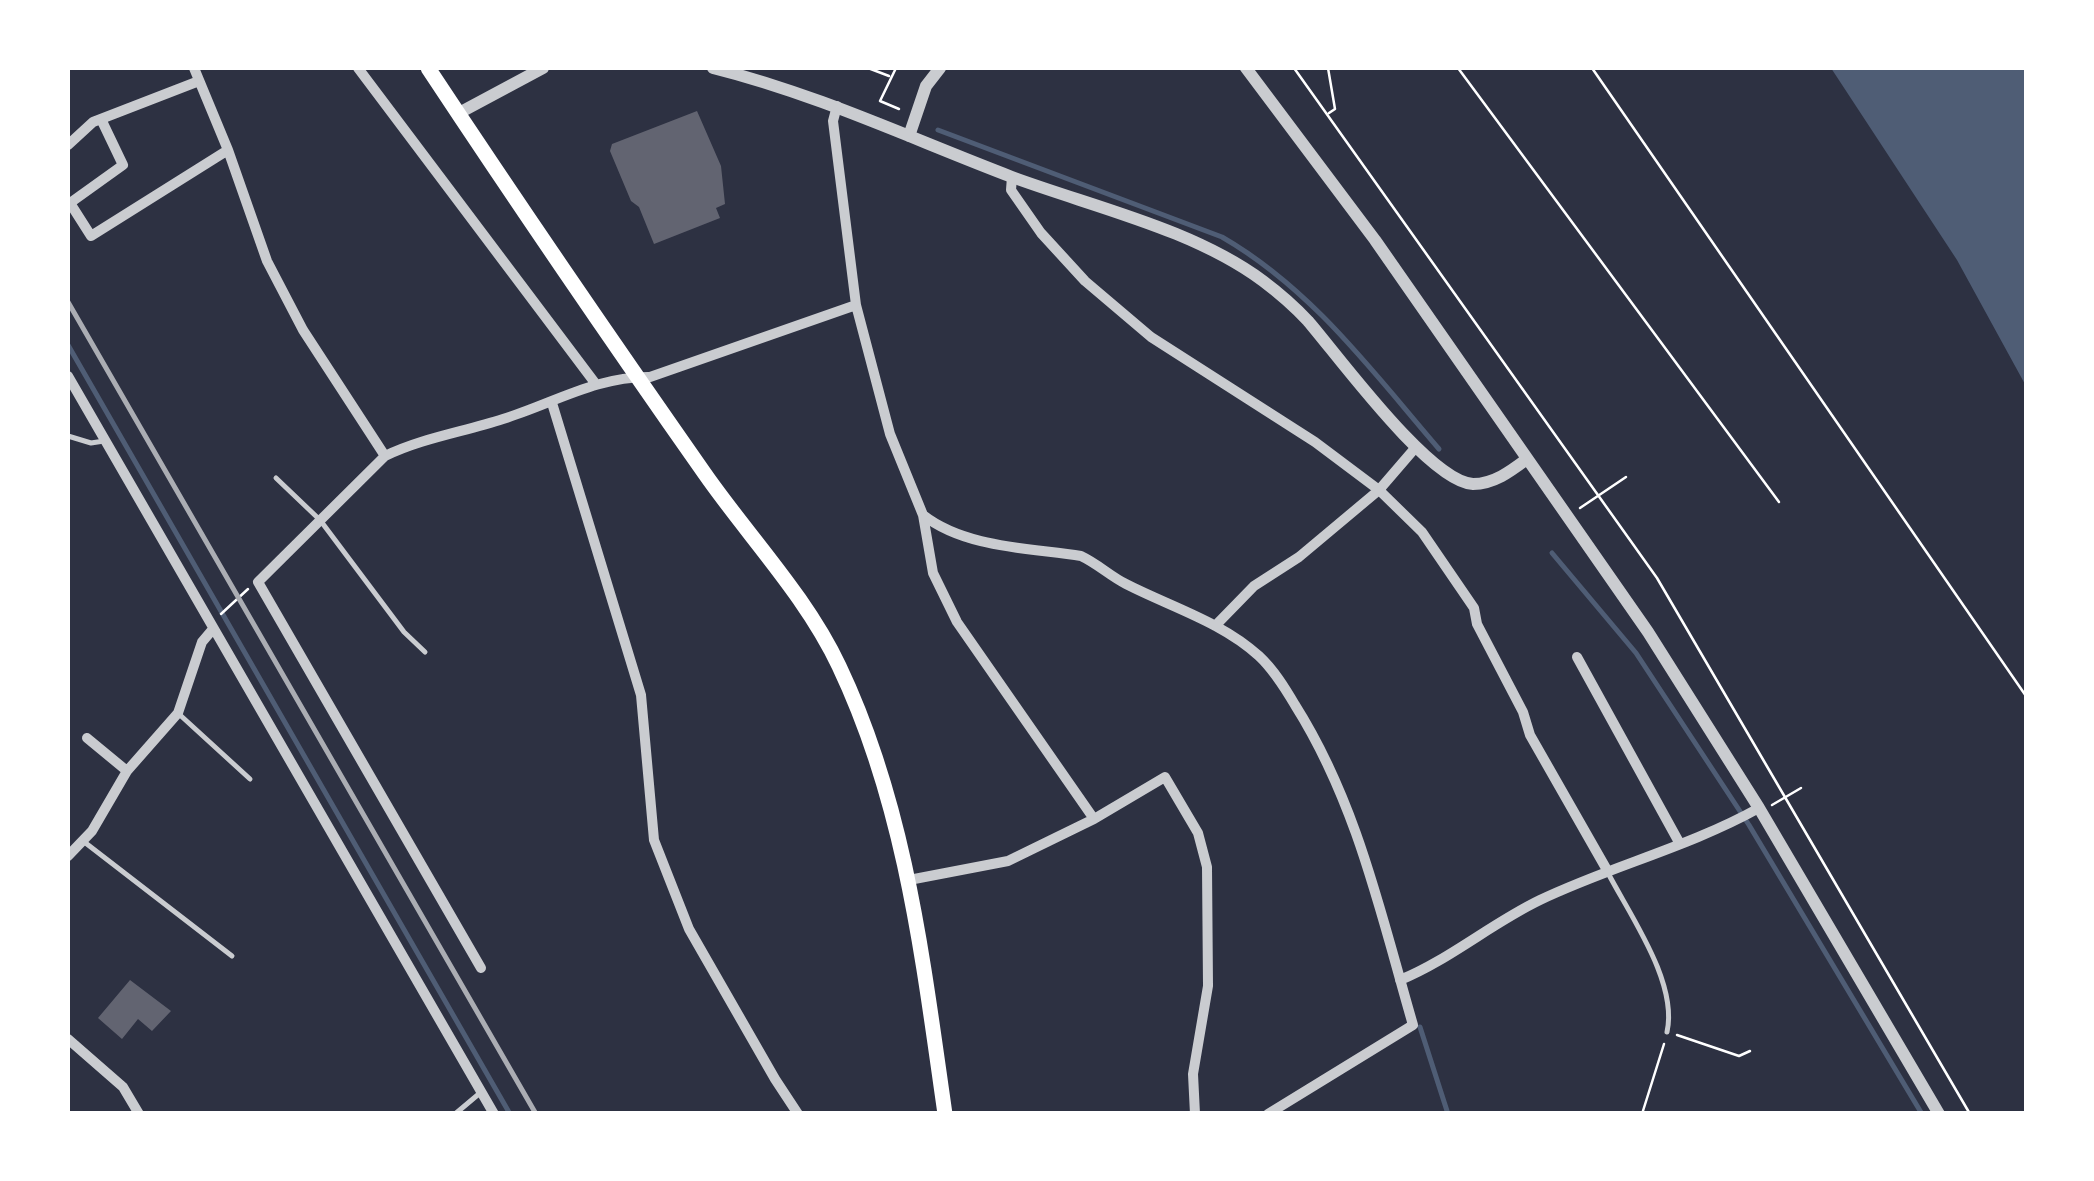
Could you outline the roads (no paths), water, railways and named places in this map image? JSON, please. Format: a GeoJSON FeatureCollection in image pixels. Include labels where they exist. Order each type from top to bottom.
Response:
{"type":"FeatureCollection","features":[{"type":"Feature","properties":{"kind":"main road"},"geometry":{"type":"LineString","coordinates":[[428,68],[637,376],[744,529],[786,581],[838,662],[882,775],[909,880],[945,1114]]}},
{"type":"Feature","properties":{"kind":"street"},"geometry":{"type":"LineString","coordinates":[[194,68],[267,261],[303,330],[384,456]]}},
{"type":"Feature","properties":{"kind":"street"},"geometry":{"type":"LineString","coordinates":[[358,68],[595,383]]}},
{"type":"Feature","properties":{"kind":"street"},"geometry":{"type":"LineString","coordinates":[[459,113],[543,68]]}},
{"type":"Feature","properties":{"kind":"street"},"geometry":{"type":"LineString","coordinates":[[713,68],[782,86],[837,106],[1012,177],[1185,239],[1240,265],[1305,317],[1416,447],[1450,477],[1472,484],[1494,480],[1527,459]]}},
{"type":"Feature","properties":{"kind":"street"},"geometry":{"type":"LineString","coordinates":[[909,136],[926,86],[940,68]]}},
{"type":"Feature","properties":{"kind":"street"},"geometry":{"type":"LineString","coordinates":[[1246,68],[1375,240],[1648,632],[1758,808],[1939,1114]]}},
{"type":"Feature","properties":{"kind":"street"},"geometry":{"type":"LineString","coordinates":[[68,145],[101,120],[200,81]]}},
{"type":"Feature","properties":{"kind":"street"},"geometry":{"type":"LineString","coordinates":[[837,106],[834,121],[856,305],[890,434],[922,515],[933,572],[950,609],[1094,820]]}},
{"type":"Feature","properties":{"kind":"street"},"geometry":{"type":"LineString","coordinates":[[101,120],[122,165],[70,203],[91,236],[228,150]]}},
{"type":"Feature","properties":{"kind":"street"},"geometry":{"type":"LineString","coordinates":[[1012,177],[1011,190],[1041,233],[1085,281],[1138,326],[1314,442],[1379,490],[1422,532],[1474,608],[1477,624],[1523,712],[1530,735],[1607,870]]}},
{"type":"Feature","properties":{"kind":"street"},"geometry":{"type":"LineString","coordinates":[[481,968],[258,582],[384,456],[410,444],[552,403],[595,383],[624,376],[650,376],[856,305]]}},
{"type":"Feature","properties":{"kind":"street"},"geometry":{"type":"LineString","coordinates":[[68,376],[494,1114]]}},
{"type":"Feature","properties":{"kind":"street"},"geometry":{"type":"LineString","coordinates":[[552,403],[640,694],[654,840],[689,929],[798,1114]]}},
{"type":"Feature","properties":{"kind":"street"},"geometry":{"type":"LineString","coordinates":[[1215,626],[1254,586],[1299,557],[1379,490],[1416,447]]}},
{"type":"Feature","properties":{"kind":"street"},"geometry":{"type":"LineString","coordinates":[[922,515],[940,528],[962,536],[1082,556],[1122,582],[1244,642],[1264,660],[1324,754],[1360,842],[1413,1024],[1268,1114]]}},
{"type":"Feature","properties":{"kind":"street"},"geometry":{"type":"LineString","coordinates":[[68,856],[83,841],[127,771],[178,713],[202,642],[213,629]]}},
{"type":"Feature","properties":{"kind":"street"},"geometry":{"type":"LineString","coordinates":[[1577,657],[1680,844]]}},
{"type":"Feature","properties":{"kind":"street"},"geometry":{"type":"LineString","coordinates":[[86,738],[127,771]]}},
{"type":"Feature","properties":{"kind":"street"},"geometry":{"type":"LineString","coordinates":[[909,880],[1008,861],[1094,820],[1165,777],[1198,833],[1207,867],[1208,986],[1193,1074],[1195,1114]]}},
{"type":"Feature","properties":{"kind":"street"},"geometry":{"type":"LineString","coordinates":[[1400,980],[1538,901],[1607,870],[1720,830],[1758,808]]}},
{"type":"Feature","properties":{"kind":"street"},"geometry":{"type":"LineString","coordinates":[[68,1039],[123,1087],[140,1114]]}},
{"type":"Feature","properties":{"kind":"lane"},"geometry":{"type":"LineString","coordinates":[[68,436],[91,443],[104,441]]}},
{"type":"Feature","properties":{"kind":"lane"},"geometry":{"type":"LineString","coordinates":[[276,478],[320,520],[404,632],[425,652]]}},
{"type":"Feature","properties":{"kind":"lane"},"geometry":{"type":"LineString","coordinates":[[178,713],[250,779]]}},
{"type":"Feature","properties":{"kind":"lane"},"geometry":{"type":"LineString","coordinates":[[83,841],[232,956]]}},
{"type":"Feature","properties":{"kind":"lane"},"geometry":{"type":"LineString","coordinates":[[1607,870],[1665,984],[1670,1005],[1667,1032]]}},
{"type":"Feature","properties":{"kind":"lane"},"geometry":{"type":"LineString","coordinates":[[455,1114],[482,1092]]}},
{"type":"Feature","properties":{"kind":"water"},"geometry":{"type":"Polygon","coordinates":[[[1831,68],[2026,68],[2026,386],[1957,260],[1831,68]]]}},
{"type":"Feature","properties":{"kind":"waterway"},"geometry":{"type":"LineString","coordinates":[[938,130],[1222,237],[1313,306],[1439,449]]}},
{"type":"Feature","properties":{"kind":"waterway"},"geometry":{"type":"LineString","coordinates":[[68,345],[510,1114]]}},
{"type":"Feature","properties":{"kind":"waterway"},"geometry":{"type":"LineString","coordinates":[[1552,553],[1636,653],[1749,825],[1922,1114]]}},
{"type":"Feature","properties":{"kind":"waterway"},"geometry":{"type":"LineString","coordinates":[[1420,1027],[1448,1114]]}},
{"type":"Feature","properties":{"kind":"railway"},"geometry":{"type":"LineString","coordinates":[[68,302],[536,1114]]}}]}
